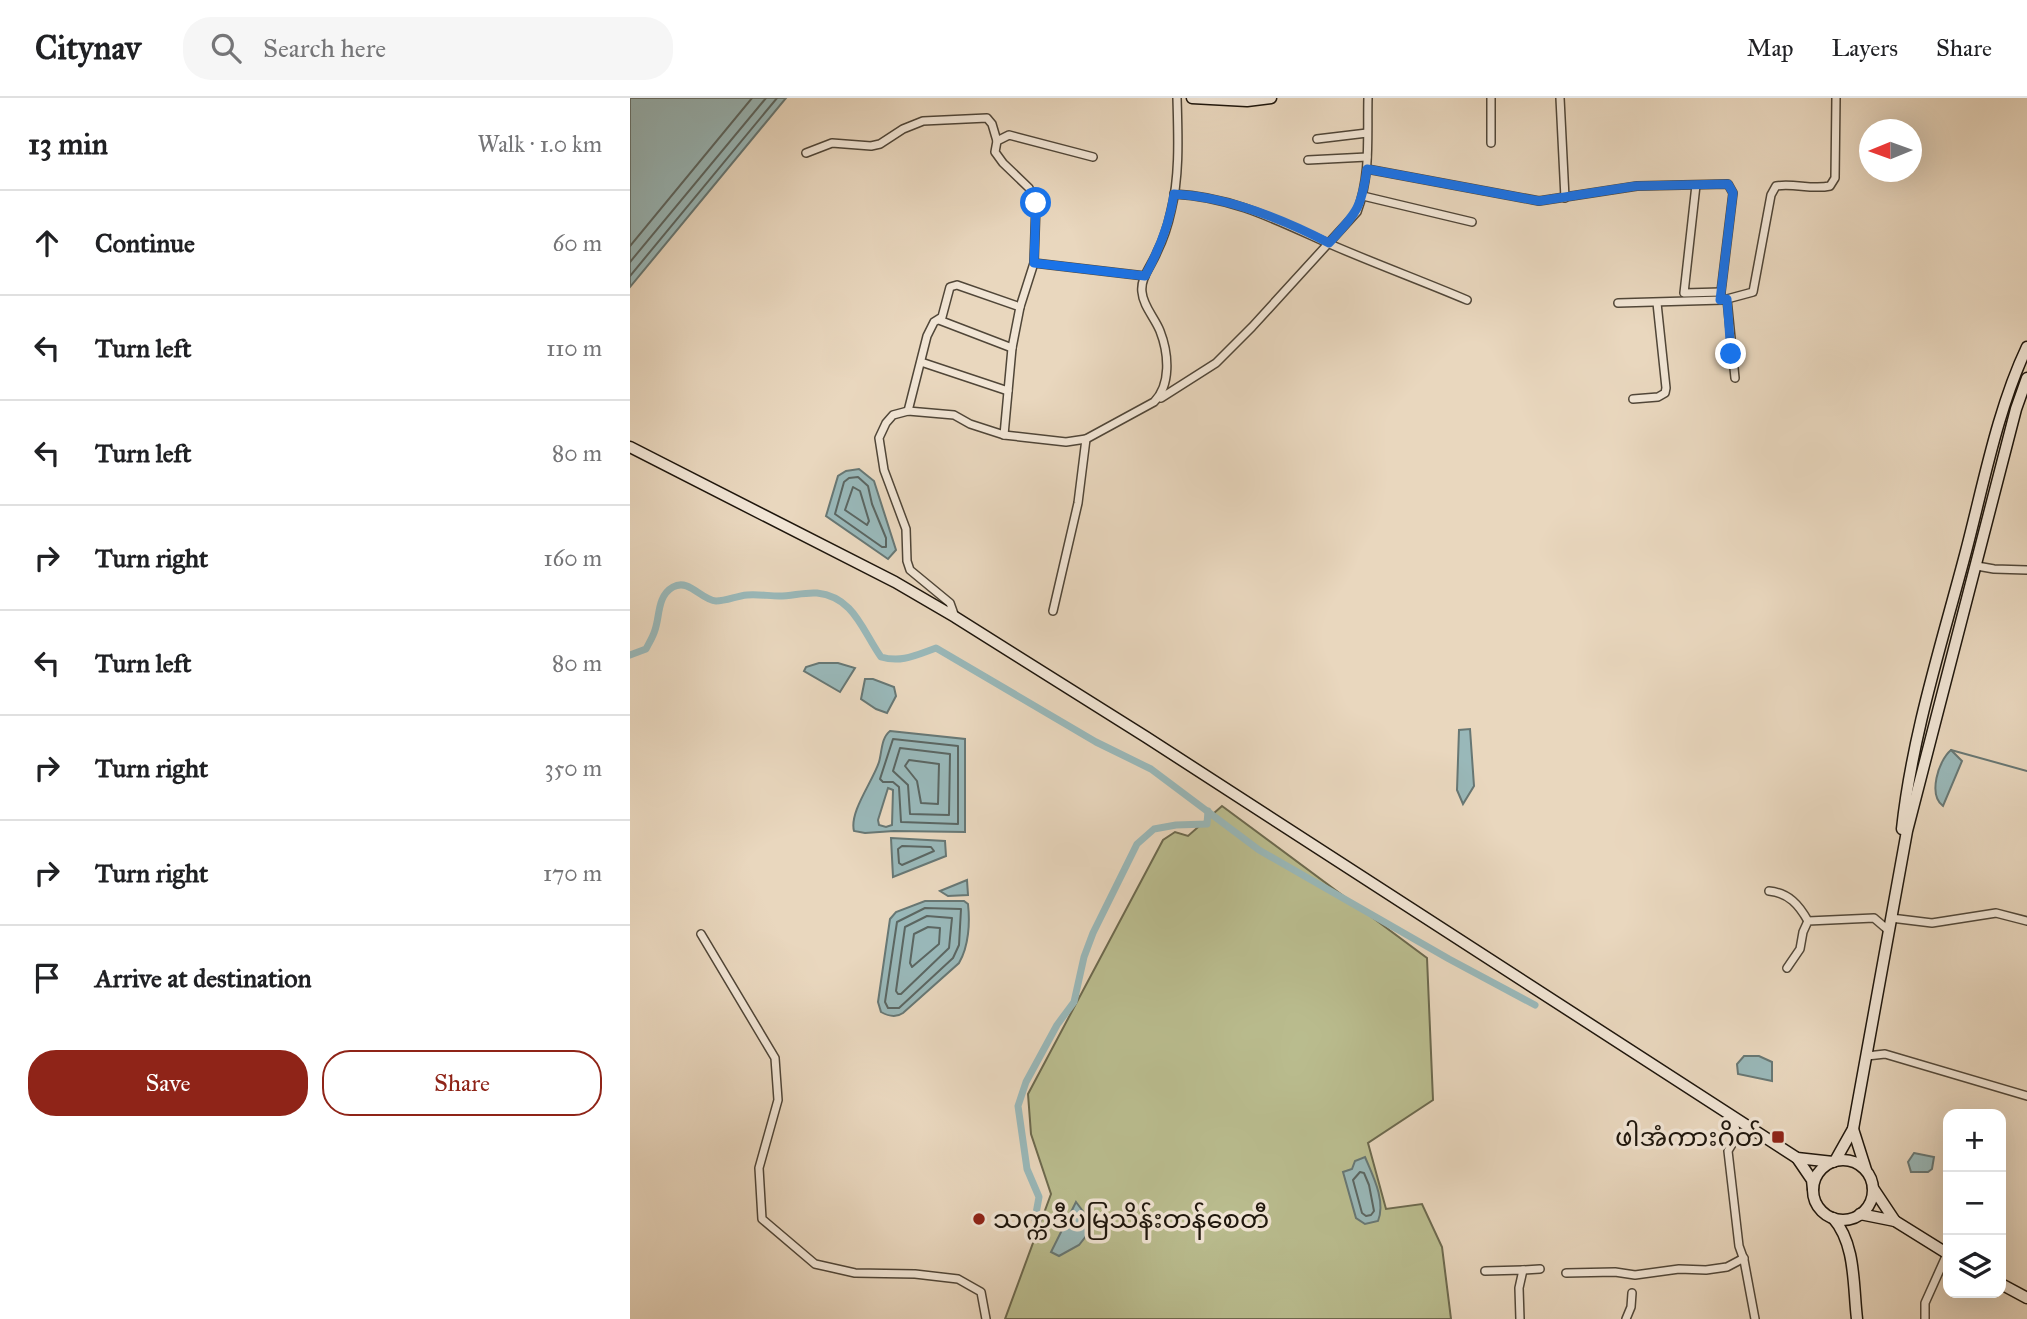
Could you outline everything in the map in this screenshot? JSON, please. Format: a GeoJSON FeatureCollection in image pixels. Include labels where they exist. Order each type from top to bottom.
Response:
{"type":"FeatureCollection","features":[{"type":"Feature","properties":{"kind":"main road"},"geometry":{"type":"LineString","coordinates":[[1192,98],[1247,101],[1271,98]]}},
{"type":"Feature","properties":{"kind":"main road"},"geometry":{"type":"LineString","coordinates":[[1896,888],[1906,793],[1919,731],[1991,457],[2013,379],[2027,347]]}},
{"type":"Feature","properties":{"kind":"main road"},"geometry":{"type":"LineString","coordinates":[[1814,1190],[1819,1173],[1834,1161],[1853,1129],[1907,831],[2013,421],[2027,378]]}},
{"type":"Feature","properties":{"kind":"main road"},"geometry":{"type":"LineString","coordinates":[[630,447],[895,582],[955,617],[1146,737],[1797,1158],[1812,1180],[1819,1207],[1841,1227],[1850,1251]]}},
{"type":"Feature","properties":{"kind":"main road"},"geometry":{"type":"LineString","coordinates":[[1853,1129],[1873,1188],[1895,1221]]}},
{"type":"Feature","properties":{"kind":"main road"},"geometry":{"type":"LineString","coordinates":[[1797,1158],[1846,1160],[1857,1163],[1866,1170]]}},
{"type":"Feature","properties":{"kind":"main road"},"geometry":{"type":"LineString","coordinates":[[1857,1319],[1850,1236],[1859,1215],[1869,1205],[1873,1188]]}},
{"type":"Feature","properties":{"kind":"main road"},"geometry":{"type":"LineString","coordinates":[[1833,1218],[1841,1220],[1859,1215],[1895,1221],[1943,1251]]}},
{"type":"Feature","properties":{"kind":"main road"},"geometry":{"type":"LineString","coordinates":[[2006,1286],[2027,1297]]}},
{"type":"Feature","properties":{"kind":"street"},"geometry":{"type":"LineString","coordinates":[[1154,402],[1163,393],[1167,383],[1166,369],[1161,333],[1141,291],[1171,212],[1178,147],[1177,98]]}},
{"type":"Feature","properties":{"kind":"street"},"geometry":{"type":"LineString","coordinates":[[955,617],[950,603],[910,570],[906,561],[906,529],[884,470],[879,438],[886,423],[893,415],[908,411],[954,415],[970,424],[1004,435],[1049,442],[1086,439],[1154,402],[1216,363],[1357,212],[1367,169],[1368,98]]}},
{"type":"Feature","properties":{"kind":"street"},"geometry":{"type":"LineString","coordinates":[[1491,98],[1492,143]]}},
{"type":"Feature","properties":{"kind":"street"},"geometry":{"type":"LineString","coordinates":[[1560,98],[1565,198]]}},
{"type":"Feature","properties":{"kind":"street"},"geometry":{"type":"LineString","coordinates":[[1618,303],[1657,303],[1753,292],[1771,195],[1776,186],[1786,184],[1820,188],[1830,186],[1835,178],[1836,98]]}},
{"type":"Feature","properties":{"kind":"street"},"geometry":{"type":"LineString","coordinates":[[806,153],[832,143],[871,146],[880,144],[903,129],[923,121],[987,118],[992,124],[997,141],[995,152],[1029,188],[1036,203],[1034,263],[1020,307],[1004,435]]}},
{"type":"Feature","properties":{"kind":"street"},"geometry":{"type":"LineString","coordinates":[[1317,139],[1367,133]]}},
{"type":"Feature","properties":{"kind":"street"},"geometry":{"type":"LineString","coordinates":[[997,141],[1009,135],[1093,157]]}},
{"type":"Feature","properties":{"kind":"street"},"geometry":{"type":"LineString","coordinates":[[1308,160],[1367,157]]}},
{"type":"Feature","properties":{"kind":"street"},"geometry":{"type":"LineString","coordinates":[[1367,169],[1539,201],[1636,186],[1728,184],[1733,193],[1723,297],[1735,378]]}},
{"type":"Feature","properties":{"kind":"street"},"geometry":{"type":"LineString","coordinates":[[1696,185],[1684,293],[1723,297]]}},
{"type":"Feature","properties":{"kind":"street"},"geometry":{"type":"LineString","coordinates":[[1174,194],[1202,195],[1241,206],[1467,300]]}},
{"type":"Feature","properties":{"kind":"street"},"geometry":{"type":"LineString","coordinates":[[1363,195],[1472,222]]}},
{"type":"Feature","properties":{"kind":"street"},"geometry":{"type":"LineString","coordinates":[[1034,263],[1145,276]]}},
{"type":"Feature","properties":{"kind":"street"},"geometry":{"type":"LineString","coordinates":[[908,411],[927,336],[934,322],[939,320],[950,287],[957,285],[1020,307]]}},
{"type":"Feature","properties":{"kind":"street"},"geometry":{"type":"LineString","coordinates":[[1633,399],[1658,397],[1665,393],[1657,303]]}},
{"type":"Feature","properties":{"kind":"street"},"geometry":{"type":"LineString","coordinates":[[939,320],[1013,348]]}},
{"type":"Feature","properties":{"kind":"street"},"geometry":{"type":"LineString","coordinates":[[921,362],[1008,391]]}},
{"type":"Feature","properties":{"kind":"street"},"geometry":{"type":"LineString","coordinates":[[1053,611],[1078,503],[1086,439]]}},
{"type":"Feature","properties":{"kind":"street"},"geometry":{"type":"LineString","coordinates":[[1977,565],[1994,569],[2027,570]]}},
{"type":"Feature","properties":{"kind":"street"},"geometry":{"type":"LineString","coordinates":[[1769,891],[1779,892],[1798,904],[1808,921]]}},
{"type":"Feature","properties":{"kind":"street"},"geometry":{"type":"LineString","coordinates":[[1891,918],[1932,923],[1996,913],[2027,921]]}},
{"type":"Feature","properties":{"kind":"street"},"geometry":{"type":"LineString","coordinates":[[1808,921],[1874,918],[1888,930]]}},
{"type":"Feature","properties":{"kind":"street"},"geometry":{"type":"LineString","coordinates":[[1787,968],[1800,949],[1808,921]]}},
{"type":"Feature","properties":{"kind":"street"},"geometry":{"type":"LineString","coordinates":[[701,934],[775,1058],[778,1100],[759,1168],[762,1219],[815,1264],[855,1273],[958,1279],[981,1292],[986,1319]]}},
{"type":"Feature","properties":{"kind":"street"},"geometry":{"type":"LineString","coordinates":[[1867,1056],[1885,1054],[2027,1096]]}},
{"type":"Feature","properties":{"kind":"street"},"geometry":{"type":"LineString","coordinates":[[1733,1116],[1737,1136],[1728,1151],[1739,1246],[1744,1258],[1755,1319]]}},
{"type":"Feature","properties":{"kind":"street"},"geometry":{"type":"LineString","coordinates":[[1566,1273],[1615,1272],[1635,1275],[1679,1269],[1706,1270],[1727,1267],[1744,1258]]}},
{"type":"Feature","properties":{"kind":"street"},"geometry":{"type":"LineString","coordinates":[[1925,1319],[1925,1303],[1943,1263]]}},
{"type":"Feature","properties":{"kind":"street"},"geometry":{"type":"LineString","coordinates":[[1485,1271],[1540,1269]]}},
{"type":"Feature","properties":{"kind":"street"},"geometry":{"type":"LineString","coordinates":[[1520,1319],[1519,1288],[1523,1270]]}},
{"type":"Feature","properties":{"kind":"street"},"geometry":{"type":"LineString","coordinates":[[1626,1319],[1631,1307],[1632,1293]]}},
{"type":"Feature","properties":{"kind":"green space"},"geometry":{"type":"Polygon","coordinates":[[[1222,806],[1427,958],[1433,1100],[1368,1143],[1386,1209],[1422,1204],[1442,1247],[1451,1319],[1005,1319],[1051,1194],[1031,1134],[1028,1094],[1163,840],[1175,832],[1188,836],[1222,806]]]}},
{"type":"Feature","properties":{"kind":"water"},"geometry":{"type":"Polygon","coordinates":[[[630,98],[786,98],[630,287],[630,98]]]}},
{"type":"Feature","properties":{"kind":"water"},"geometry":{"type":"Polygon","coordinates":[[[859,469],[874,481],[896,550],[888,559],[826,516],[838,476],[846,471],[859,469]]]}},
{"type":"Feature","properties":{"kind":"water"},"geometry":{"type":"Polygon","coordinates":[[[819,663],[838,663],[855,668],[840,692],[804,671],[806,667],[819,663]]]}},
{"type":"Feature","properties":{"kind":"water"},"geometry":{"type":"Polygon","coordinates":[[[865,679],[873,679],[894,687],[896,696],[887,713],[861,699],[865,679]]]}},
{"type":"Feature","properties":{"kind":"water"},"geometry":{"type":"Polygon","coordinates":[[[1470,729],[1474,786],[1463,804],[1457,790],[1459,730],[1470,729]]]}},
{"type":"Feature","properties":{"kind":"water"},"geometry":{"type":"Polygon","coordinates":[[[890,731],[965,739],[965,832],[854,831],[855,815],[876,770],[890,731]],[[888,788],[878,820],[879,825],[892,825],[893,790],[888,788]]]}},
{"type":"Feature","properties":{"kind":"water"},"geometry":{"type":"Polygon","coordinates":[[[1951,750],[1962,761],[1943,806],[1936,794],[1936,778],[1942,762],[1951,750]]]}},
{"type":"Feature","properties":{"kind":"water"},"geometry":{"type":"Polygon","coordinates":[[[891,838],[945,841],[946,856],[893,877],[891,838]]]}},
{"type":"Feature","properties":{"kind":"water"},"geometry":{"type":"Polygon","coordinates":[[[967,880],[968,895],[948,896],[940,891],[967,880]]]}},
{"type":"Feature","properties":{"kind":"water"},"geometry":{"type":"Polygon","coordinates":[[[925,901],[964,901],[968,904],[969,926],[965,949],[959,963],[903,1013],[886,1015],[881,1012],[878,1002],[890,919],[896,912],[925,901]]]}},
{"type":"Feature","properties":{"kind":"water"},"geometry":{"type":"Polygon","coordinates":[[[1744,1056],[1759,1056],[1772,1062],[1772,1081],[1738,1074],[1737,1064],[1744,1056]]]}},
{"type":"Feature","properties":{"kind":"water"},"geometry":{"type":"Polygon","coordinates":[[[1914,1153],[1934,1157],[1932,1169],[1928,1172],[1911,1172],[1908,1162],[1914,1153]]]}},
{"type":"Feature","properties":{"kind":"water"},"geometry":{"type":"Polygon","coordinates":[[[1365,1157],[1378,1189],[1380,1213],[1378,1221],[1365,1224],[1356,1218],[1343,1172],[1352,1169],[1355,1161],[1365,1157]]]}},
{"type":"Feature","properties":{"kind":"water"},"geometry":{"type":"Polygon","coordinates":[[[1076,1202],[1094,1226],[1079,1245],[1059,1256],[1051,1252],[1076,1202]]]}},
{"type":"Feature","properties":{"kind":"waterway"},"geometry":{"type":"LineString","coordinates":[[630,655],[646,649],[657,625],[664,596],[679,585],[690,587],[716,601],[751,595],[817,593],[830,596],[840,601],[856,616],[881,657],[902,659],[936,648],[1096,742],[1151,769],[1259,850],[1535,1005]]}},
{"type":"Feature","properties":{"kind":"waterway"},"geometry":{"type":"LineString","coordinates":[[1951,750],[2027,771]]}},
{"type":"Feature","properties":{"kind":"waterway"},"geometry":{"type":"LineString","coordinates":[[1035,1219],[1039,1197],[1027,1169],[1018,1106],[1026,1082],[1057,1025],[1074,1002],[1084,957],[1093,933],[1137,844],[1154,829],[1207,824],[1208,811]]}},
{"type":"Feature","properties":{"kind":"place","name":"ဖါအံကားဂိတ်"},"geometry":{"type":"Point","coordinates":[1778,1137]}},
{"type":"Feature","properties":{"kind":"place","name":"သက္ကဒီပမြသိန်းတန်စေတီ"},"geometry":{"type":"Point","coordinates":[979,1219]}},
{"type":"Feature","properties":{"kind":"route"},"geometry":{"type":"LineString","coordinates":[[1036,203],[1034,263],[1145,276],[1157,252],[1171,212],[1174,194],[1202,195],[1241,206],[1287,223],[1329,243],[1357,212],[1367,169],[1539,201],[1636,186],[1728,184],[1733,193],[1720,300],[1727,299],[1731,354]]}}]}
